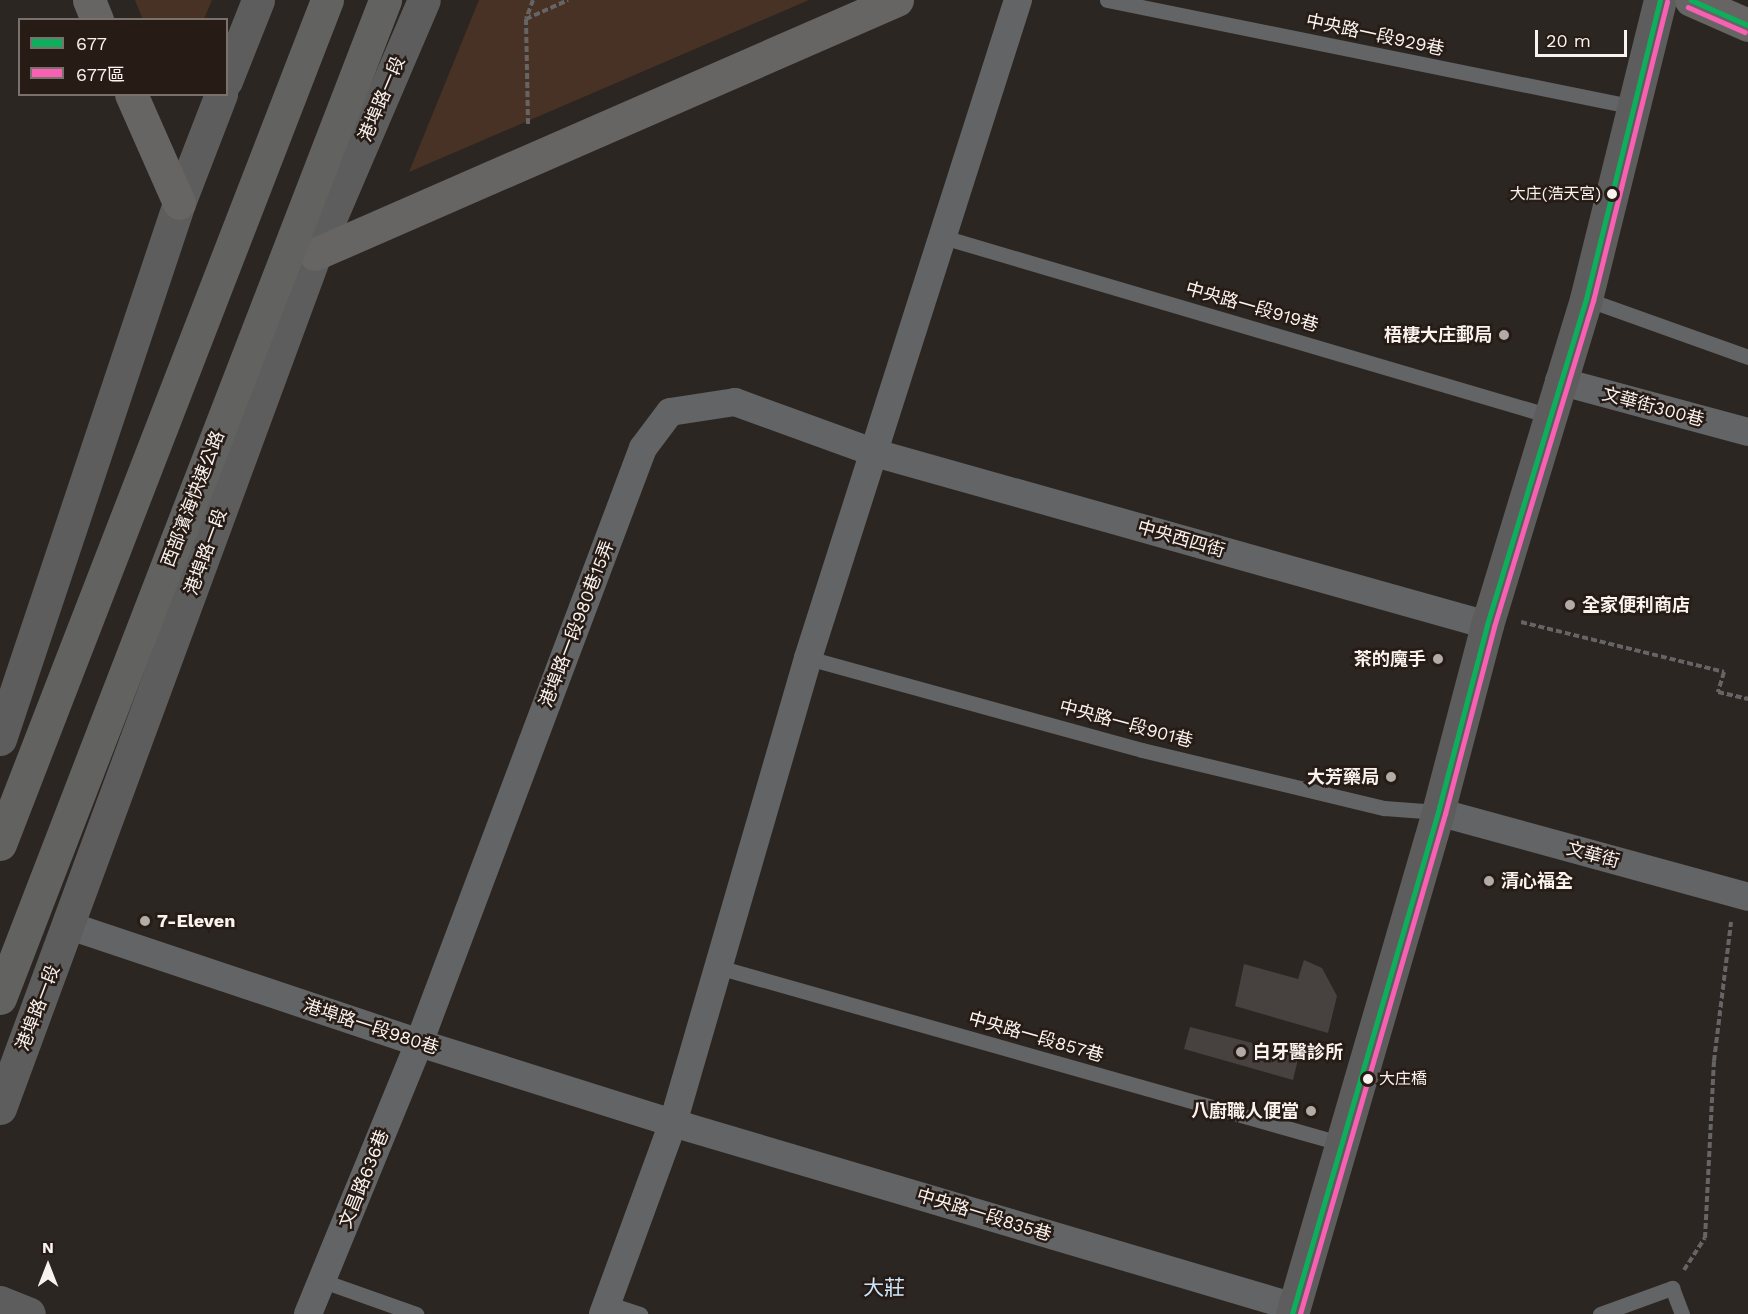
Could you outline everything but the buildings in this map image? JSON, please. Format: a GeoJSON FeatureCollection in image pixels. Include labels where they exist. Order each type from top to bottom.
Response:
{"type":"FeatureCollection","features":[{"type":"Feature","properties":{"kind":"highway"},"geometry":{"type":"LineString","coordinates":[[0,844],[327,0]]}},
{"type":"Feature","properties":{"kind":"highway","name":"西部濱海快速公路"},"geometry":{"type":"LineString","coordinates":[[0,998],[385,0]]}},
{"type":"Feature","properties":{"kind":"main road"},"geometry":{"type":"LineString","coordinates":[[88,0],[96,18]]}},
{"type":"Feature","properties":{"kind":"main road"},"geometry":{"type":"LineString","coordinates":[[315,254],[897,0]]}},
{"type":"Feature","properties":{"kind":"main road"},"geometry":{"type":"LineString","coordinates":[[1690,0],[1748,25]]}},
{"type":"Feature","properties":{"kind":"main road"},"geometry":{"type":"LineString","coordinates":[[132,96],[179,203]]}},
{"type":"Feature","properties":{"kind":"street"},"geometry":{"type":"LineString","coordinates":[[228,76],[258,0]]}},
{"type":"Feature","properties":{"kind":"street","name":"港埠路一段"},"geometry":{"type":"LineString","coordinates":[[0,1108],[70,926],[315,254],[424,0]]}},
{"type":"Feature","properties":{"kind":"street"},"geometry":{"type":"LineString","coordinates":[[604,1308],[673,1123],[808,658],[1018,0]]}},
{"type":"Feature","properties":{"kind":"street"},"geometry":{"type":"LineString","coordinates":[[1300,1312],[1343,1144],[1438,812],[1487,626],[1559,381],[1586,299],[1660,0]]}},
{"type":"Feature","properties":{"kind":"street"},"geometry":{"type":"LineString","coordinates":[[0,739],[179,203],[220,96]]}},
{"type":"Feature","properties":{"kind":"street","name":"文華街300巷"},"geometry":{"type":"LineString","coordinates":[[1559,381],[1748,432]]}},
{"type":"Feature","properties":{"kind":"street","name":"港埠路一段980巷15弄"},"geometry":{"type":"LineString","coordinates":[[419,1043],[643,448],[670,412],[735,402],[875,453]]}},
{"type":"Feature","properties":{"kind":"street","name":"中央西四街"},"geometry":{"type":"LineString","coordinates":[[875,453],[1487,626]]}},
{"type":"Feature","properties":{"kind":"street","name":"文華街"},"geometry":{"type":"LineString","coordinates":[[1438,812],[1742,895]]}},
{"type":"Feature","properties":{"kind":"street","name":"港埠路一段980巷"},"geometry":{"type":"LineString","coordinates":[[70,926],[419,1043],[673,1123]]}},
{"type":"Feature","properties":{"kind":"street","name":"文昌路636巷"},"geometry":{"type":"LineString","coordinates":[[308,1314],[419,1043]]}},
{"type":"Feature","properties":{"kind":"street","name":"中央路一段835巷"},"geometry":{"type":"LineString","coordinates":[[673,1123],[1300,1312]]}},
{"type":"Feature","properties":{"kind":"street"},"geometry":{"type":"LineString","coordinates":[[0,1302],[29,1314]]}},
{"type":"Feature","properties":{"kind":"lane","name":"中央路一段929巷"},"geometry":{"type":"LineString","coordinates":[[1107,0],[1635,107]]}},
{"type":"Feature","properties":{"kind":"lane","name":"中央路一段919巷"},"geometry":{"type":"LineString","coordinates":[[943,237],[1550,416]]}},
{"type":"Feature","properties":{"kind":"lane"},"geometry":{"type":"LineString","coordinates":[[1586,299],[1748,357]]}},
{"type":"Feature","properties":{"kind":"lane","name":"中央路一段901巷"},"geometry":{"type":"LineString","coordinates":[[808,658],[1142,750],[1384,808],[1438,812]]}},
{"type":"Feature","properties":{"kind":"lane","name":"中央路一段857巷"},"geometry":{"type":"LineString","coordinates":[[718,967],[1343,1144]]}},
{"type":"Feature","properties":{"kind":"lane"},"geometry":{"type":"LineString","coordinates":[[323,1281],[416,1314]]}},
{"type":"Feature","properties":{"kind":"lane"},"geometry":{"type":"LineString","coordinates":[[1600,1314],[1672,1288],[1682,1314]]}},
{"type":"Feature","properties":{"kind":"lane"},"geometry":{"type":"LineString","coordinates":[[604,1308],[640,1314]]}},
{"type":"Feature","properties":{"kind":"path"},"geometry":{"type":"LineString","coordinates":[[528,162],[526,19],[533,0]]}},
{"type":"Feature","properties":{"kind":"path"},"geometry":{"type":"LineString","coordinates":[[526,19],[568,0]]}},
{"type":"Feature","properties":{"kind":"path"},"geometry":{"type":"LineString","coordinates":[[1487,626],[1527,621],[1724,672],[1718,692],[1748,699]]}},
{"type":"Feature","properties":{"kind":"path"},"geometry":{"type":"LineString","coordinates":[[1672,1288],[1705,1238],[1714,1061],[1742,895]]}},
{"type":"Feature","properties":{"kind":"shaded area"},"geometry":{"type":"Polygon","coordinates":[[[135,0],[212,0],[204,18],[142,18],[135,0]]]}},
{"type":"Feature","properties":{"kind":"shaded area"},"geometry":{"type":"Polygon","coordinates":[[[479,0],[809,0],[409,172],[479,0]]]}},
{"type":"Feature","properties":{"kind":"transit line","name":"677"},"geometry":{"type":"LineString","coordinates":[[1292,1314],[1438,812],[1487,625],[1586,299],[1660,0]]}},
{"type":"Feature","properties":{"kind":"transit line","name":"677"},"geometry":{"type":"LineString","coordinates":[[1691,0],[1748,25]]}},
{"type":"Feature","properties":{"kind":"transit line","name":"677區"},"geometry":{"type":"LineString","coordinates":[[1300,1314],[1445,814],[1494,627],[1593,301],[1667,2]]}},
{"type":"Feature","properties":{"kind":"transit line","name":"677區"},"geometry":{"type":"LineString","coordinates":[[1688,7],[1745,32]]}},
{"type":"Feature","properties":{"kind":"place","name":"大庄(浩天宮)"},"geometry":{"type":"Point","coordinates":[1612,194]}},
{"type":"Feature","properties":{"kind":"place","name":"梧棲大庄郵局"},"geometry":{"type":"Point","coordinates":[1504,335]}},
{"type":"Feature","properties":{"kind":"place","name":"全家便利商店"},"geometry":{"type":"Point","coordinates":[1570,605]}},
{"type":"Feature","properties":{"kind":"place","name":"茶的魔手"},"geometry":{"type":"Point","coordinates":[1438,659]}},
{"type":"Feature","properties":{"kind":"place","name":"大芳藥局"},"geometry":{"type":"Point","coordinates":[1391,777]}},
{"type":"Feature","properties":{"kind":"place","name":"清心福全"},"geometry":{"type":"Point","coordinates":[1489,881]}},
{"type":"Feature","properties":{"kind":"place","name":"7-Eleven"},"geometry":{"type":"Point","coordinates":[145,921]}},
{"type":"Feature","properties":{"kind":"place","name":"白牙醫診所"},"geometry":{"type":"Point","coordinates":[1241,1052]}},
{"type":"Feature","properties":{"kind":"place","name":"大庄橋"},"geometry":{"type":"Point","coordinates":[1368,1079]}},
{"type":"Feature","properties":{"kind":"place","name":"八廚職人便當"},"geometry":{"type":"Point","coordinates":[1311,1111]}},
{"type":"Feature","properties":{"kind":"district","name":"大莊"},"geometry":{"type":"Point","coordinates":[884,1288]}}]}
